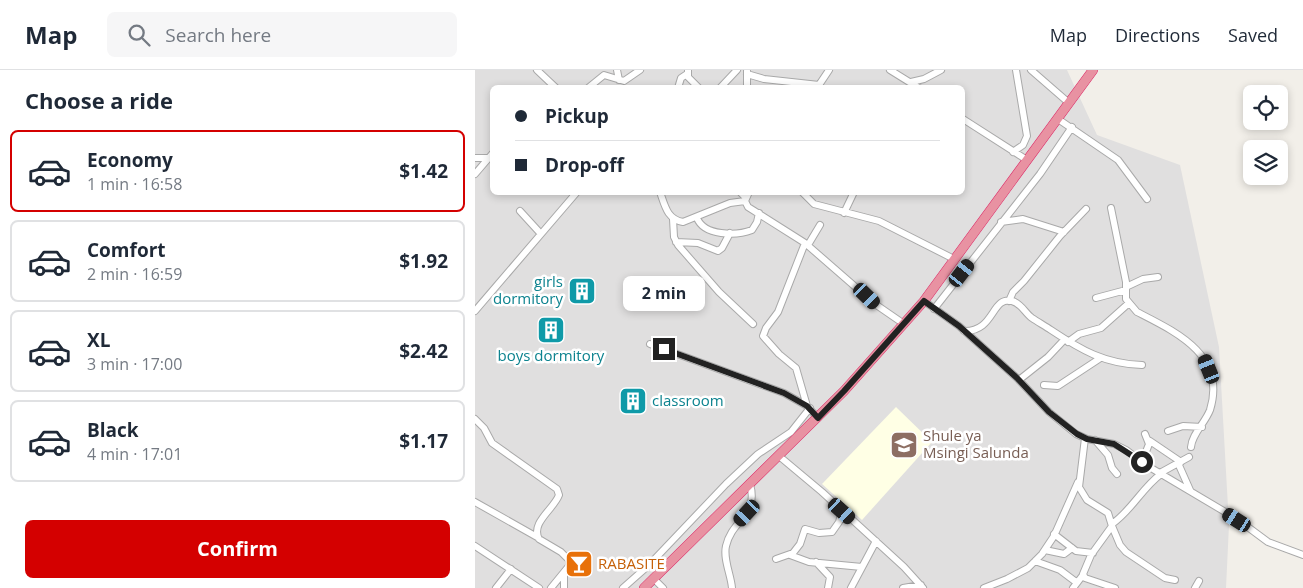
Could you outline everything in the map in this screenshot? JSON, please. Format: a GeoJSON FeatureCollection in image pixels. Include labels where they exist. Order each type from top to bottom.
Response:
{"type":"FeatureCollection","features":[{"type":"Feature","properties":{"kind":"highway"},"geometry":{"type":"LineString","coordinates":[[644,588],[818,418],[924,301],[1093,70]]}},
{"type":"Feature","properties":{"kind":"street"},"geometry":{"type":"LineString","coordinates":[[537,70],[551,85]]}},
{"type":"Feature","properties":{"kind":"street"},"geometry":{"type":"LineString","coordinates":[[617,70],[621,80]]}},
{"type":"Feature","properties":{"kind":"street"},"geometry":{"type":"LineString","coordinates":[[621,80],[640,70]]}},
{"type":"Feature","properties":{"kind":"street"},"geometry":{"type":"LineString","coordinates":[[723,85],[737,70]]}},
{"type":"Feature","properties":{"kind":"street"},"geometry":{"type":"LineString","coordinates":[[819,85],[829,70]]}},
{"type":"Feature","properties":{"kind":"street"},"geometry":{"type":"LineString","coordinates":[[890,70],[915,85],[941,70]]}},
{"type":"Feature","properties":{"kind":"street"},"geometry":{"type":"LineString","coordinates":[[1013,152],[1023,145],[1027,136],[1017,70]]}},
{"type":"Feature","properties":{"kind":"street"},"geometry":{"type":"LineString","coordinates":[[1031,70],[1069,103]]}},
{"type":"Feature","properties":{"kind":"street"},"geometry":{"type":"LineString","coordinates":[[679,85],[681,78],[687,72],[697,85]]}},
{"type":"Feature","properties":{"kind":"street"},"geometry":{"type":"LineString","coordinates":[[747,85],[747,72],[764,79],[810,85]]}},
{"type":"Feature","properties":{"kind":"street"},"geometry":{"type":"LineString","coordinates":[[591,85],[604,75],[611,75],[627,85]]}},
{"type":"Feature","properties":{"kind":"street"},"geometry":{"type":"LineString","coordinates":[[1058,119],[1118,160],[1147,199]]}},
{"type":"Feature","properties":{"kind":"street"},"geometry":{"type":"LineString","coordinates":[[965,120],[1027,160]]}},
{"type":"Feature","properties":{"kind":"street"},"geometry":{"type":"LineString","coordinates":[[934,309],[1040,174],[1072,127]]}},
{"type":"Feature","properties":{"kind":"street"},"geometry":{"type":"LineString","coordinates":[[475,158],[490,156]]}},
{"type":"Feature","properties":{"kind":"street"},"geometry":{"type":"LineString","coordinates":[[475,174],[490,156]]}},
{"type":"Feature","properties":{"kind":"street"},"geometry":{"type":"LineString","coordinates":[[475,311],[574,195]]}},
{"type":"Feature","properties":{"kind":"street"},"geometry":{"type":"LineString","coordinates":[[661,195],[668,214],[683,222],[746,197],[748,207],[807,244],[875,304],[904,324]]}},
{"type":"Feature","properties":{"kind":"street"},"geometry":{"type":"LineString","coordinates":[[805,195],[814,204],[879,221],[954,259]]}},
{"type":"Feature","properties":{"kind":"street"},"geometry":{"type":"LineString","coordinates":[[844,213],[853,195]]}},
{"type":"Feature","properties":{"kind":"street"},"geometry":{"type":"LineString","coordinates":[[1111,208],[1129,303],[1137,312],[1191,343],[1205,358],[1209,369],[1212,392],[1210,409],[1202,426],[1194,436],[1191,447]]}},
{"type":"Feature","properties":{"kind":"street"},"geometry":{"type":"LineString","coordinates":[[964,331],[977,331],[998,306],[1009,301],[1013,292],[1063,232],[1086,209]]}},
{"type":"Feature","properties":{"kind":"street"},"geometry":{"type":"LineString","coordinates":[[520,211],[541,234]]}},
{"type":"Feature","properties":{"kind":"street"},"geometry":{"type":"LineString","coordinates":[[697,218],[705,228],[730,233],[752,230],[757,222],[759,213]]}},
{"type":"Feature","properties":{"kind":"street"},"geometry":{"type":"LineString","coordinates":[[673,218],[676,242],[706,279],[753,324]]}},
{"type":"Feature","properties":{"kind":"street"},"geometry":{"type":"LineString","coordinates":[[1001,222],[1023,219],[1063,232]]}},
{"type":"Feature","properties":{"kind":"street"},"geometry":{"type":"LineString","coordinates":[[818,418],[809,407],[796,368],[779,354],[763,336],[766,328],[778,312],[807,244],[820,225]]}},
{"type":"Feature","properties":{"kind":"street"},"geometry":{"type":"LineString","coordinates":[[676,242],[698,243],[718,250],[722,248],[730,233]]}},
{"type":"Feature","properties":{"kind":"street"},"geometry":{"type":"LineString","coordinates":[[1096,298],[1126,288],[1143,279],[1158,277]]}},
{"type":"Feature","properties":{"kind":"street"},"geometry":{"type":"LineString","coordinates":[[924,301],[964,331],[1019,380],[1049,412],[1085,438],[1114,444],[1160,474],[1190,490],[1268,542],[1303,555]]}},
{"type":"Feature","properties":{"kind":"street"},"geometry":{"type":"LineString","coordinates":[[1009,301],[1019,305],[1033,319],[1066,341],[1099,358],[1142,365]]}},
{"type":"Feature","properties":{"kind":"street"},"geometry":{"type":"LineString","coordinates":[[1019,380],[1066,341],[1079,334],[1106,325],[1129,303]]}},
{"type":"Feature","properties":{"kind":"street"},"geometry":{"type":"LineString","coordinates":[[650,344],[784,393],[809,407]]}},
{"type":"Feature","properties":{"kind":"street"},"geometry":{"type":"LineString","coordinates":[[1044,386],[1058,386],[1099,358]]}},
{"type":"Feature","properties":{"kind":"street"},"geometry":{"type":"LineString","coordinates":[[623,588],[649,565],[726,484],[758,454],[791,432],[809,407]]}},
{"type":"Feature","properties":{"kind":"street"},"geometry":{"type":"LineString","coordinates":[[475,418],[484,428],[492,443],[557,489],[559,495],[557,500],[540,522],[537,537]]}},
{"type":"Feature","properties":{"kind":"street"},"geometry":{"type":"LineString","coordinates":[[1168,431],[1183,426],[1202,426]]}},
{"type":"Feature","properties":{"kind":"street"},"geometry":{"type":"LineString","coordinates":[[1145,434],[1150,441],[1179,462],[1190,490]]}},
{"type":"Feature","properties":{"kind":"street"},"geometry":{"type":"LineString","coordinates":[[984,588],[998,586],[1028,568],[1045,550],[1078,481],[1085,438]]}},
{"type":"Feature","properties":{"kind":"street"},"geometry":{"type":"LineString","coordinates":[[1094,440],[1108,455],[1112,468],[1117,474]]}},
{"type":"Feature","properties":{"kind":"street"},"geometry":{"type":"LineString","coordinates":[[1142,462],[1150,441]]}},
{"type":"Feature","properties":{"kind":"street"},"geometry":{"type":"LineString","coordinates":[[779,456],[823,492],[922,586]]}},
{"type":"Feature","properties":{"kind":"street"},"geometry":{"type":"LineString","coordinates":[[1035,561],[1060,570],[1075,585],[1083,575],[1085,566],[1112,525],[1127,512],[1160,474],[1189,457]]}},
{"type":"Feature","properties":{"kind":"street"},"geometry":{"type":"LineString","coordinates":[[1078,481],[1079,487],[1087,500],[1108,513],[1119,545],[1126,552],[1165,578],[1175,580]]}},
{"type":"Feature","properties":{"kind":"street"},"geometry":{"type":"LineString","coordinates":[[732,588],[726,547],[731,534],[752,505],[753,494],[750,484]]}},
{"type":"Feature","properties":{"kind":"street"},"geometry":{"type":"LineString","coordinates":[[475,502],[537,537],[569,560],[569,566],[564,574],[551,588]]}},
{"type":"Feature","properties":{"kind":"street"},"geometry":{"type":"LineString","coordinates":[[776,560],[791,554],[800,544],[805,529],[819,533],[832,532],[839,522],[842,511]]}},
{"type":"Feature","properties":{"kind":"street"},"geometry":{"type":"LineString","coordinates":[[1054,534],[1080,552],[1093,553]]}},
{"type":"Feature","properties":{"kind":"street"},"geometry":{"type":"LineString","coordinates":[[851,588],[876,541]]}},
{"type":"Feature","properties":{"kind":"street"},"geometry":{"type":"LineString","coordinates":[[475,546],[539,588]]}},
{"type":"Feature","properties":{"kind":"street"},"geometry":{"type":"LineString","coordinates":[[1045,550],[1064,554],[1072,548]]}},
{"type":"Feature","properties":{"kind":"street"},"geometry":{"type":"LineString","coordinates":[[791,554],[803,560],[862,566]]}},
{"type":"Feature","properties":{"kind":"street"},"geometry":{"type":"LineString","coordinates":[[816,562],[829,577],[828,588]]}},
{"type":"Feature","properties":{"kind":"street"},"geometry":{"type":"LineString","coordinates":[[497,588],[511,570]]}},
{"type":"Feature","properties":{"kind":"street"},"geometry":{"type":"LineString","coordinates":[[564,574],[564,588]]}},
{"type":"Feature","properties":{"kind":"street"},"geometry":{"type":"LineString","coordinates":[[1083,575],[1115,588]]}},
{"type":"Feature","properties":{"kind":"street"},"geometry":{"type":"LineString","coordinates":[[653,578],[663,588]]}},
{"type":"Feature","properties":{"kind":"street"},"geometry":{"type":"LineString","coordinates":[[1195,588],[1199,581]]}},
{"type":"Feature","properties":{"kind":"street"},"geometry":{"type":"LineString","coordinates":[[903,588],[922,586]]}},
{"type":"Feature","properties":{"kind":"shaded area"},"geometry":{"type":"Polygon","coordinates":[[[475,70],[1067,70],[1097,135],[1180,165],[1219,347],[1229,525],[1226,588],[475,588],[475,70]]]}},
{"type":"Feature","properties":{"kind":"shaded area"},"geometry":{"type":"Polygon","coordinates":[[[896,407],[932,442],[862,520],[822,484],[896,407]]]}},
{"type":"Feature","properties":{"kind":"place","name":"girls dormitory"},"geometry":{"type":"Point","coordinates":[582,291]}},
{"type":"Feature","properties":{"kind":"place","name":"boys dormitory"},"geometry":{"type":"Point","coordinates":[551,330]}},
{"type":"Feature","properties":{"kind":"place","name":"classroom"},"geometry":{"type":"Point","coordinates":[633,401]}},
{"type":"Feature","properties":{"kind":"place","name":"Shule ya Msingi Salunda"},"geometry":{"type":"Point","coordinates":[904,445]}},
{"type":"Feature","properties":{"kind":"place","name":"RABASITE"},"geometry":{"type":"Point","coordinates":[579,564]}},
{"type":"Feature","properties":{"kind":"route"},"geometry":{"type":"LineString","coordinates":[[664,349],[784,393],[807,406],[818,418],[924,301],[959,326],[1017,378],[1049,412],[1077,434],[1087,439],[1114,444],[1142,462]]}}]}
